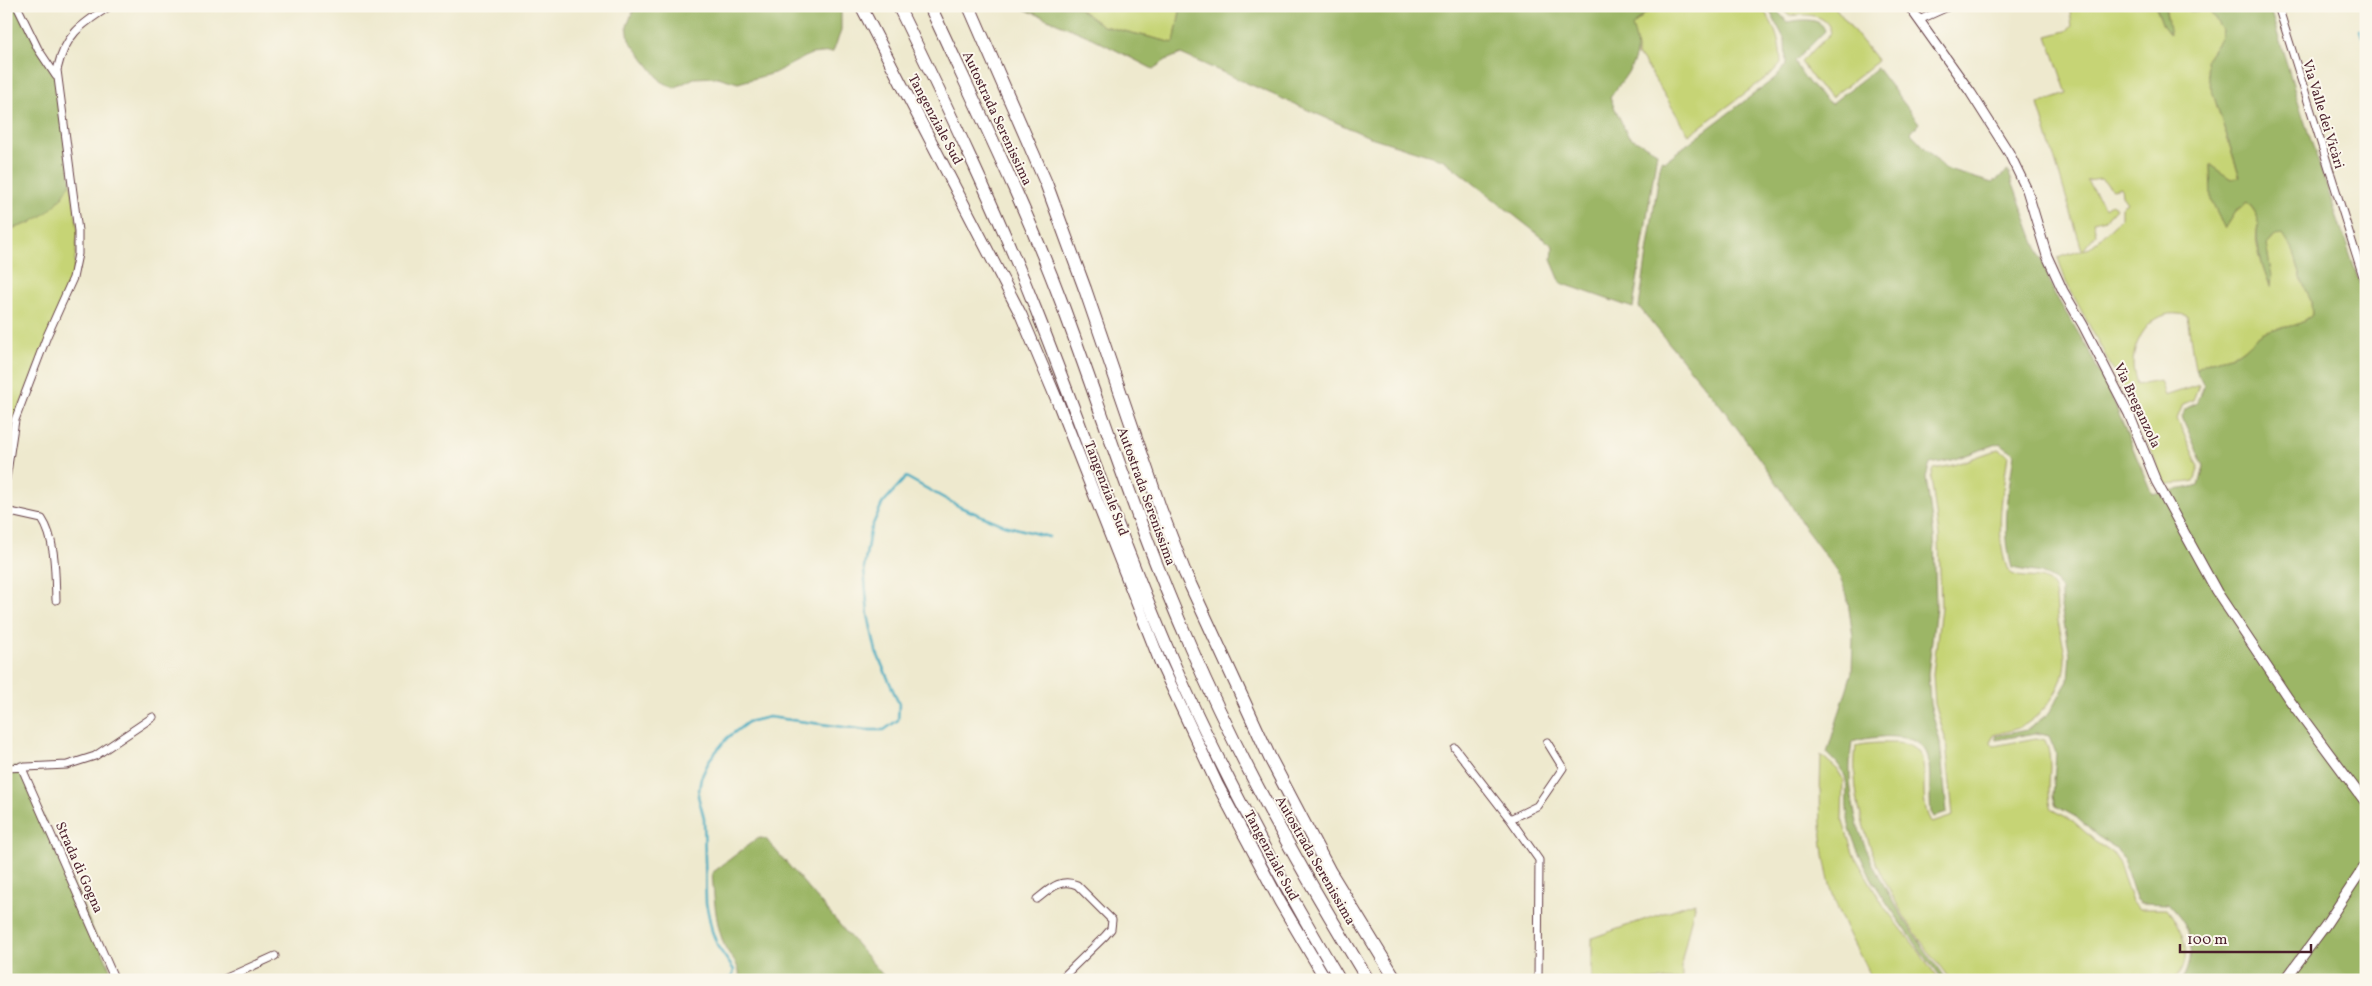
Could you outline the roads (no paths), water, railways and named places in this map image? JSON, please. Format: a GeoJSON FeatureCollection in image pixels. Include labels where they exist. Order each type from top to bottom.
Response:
{"type":"FeatureCollection","features":[{"type":"Feature","properties":{"kind":"highway","name":"Tangenziale Sud"},"geometry":{"type":"LineString","coordinates":[[861,6],[1021,315],[1059,405],[1161,664],[1217,784],[1280,902],[1326,980]]}},
{"type":"Feature","properties":{"kind":"highway","name":"Tangenziale Sud"},"geometry":{"type":"LineString","coordinates":[[898,6],[1000,221],[1173,660],[1228,779],[1290,896],[1340,980]]}},
{"type":"Feature","properties":{"kind":"highway","name":"Autostrada Serenissima"},"geometry":{"type":"LineString","coordinates":[[930,6],[1018,195],[1060,300],[1137,516],[1163,582],[1218,708],[1247,768],[1309,883],[1368,980]]}},
{"type":"Feature","properties":{"kind":"highway","name":"Autostrada Serenissima"},"geometry":{"type":"LineString","coordinates":[[969,6],[1046,183],[1085,289],[1160,508],[1193,592],[1241,698],[1275,767],[1330,872],[1396,980]]}},
{"type":"Feature","properties":{"kind":"street"},"geometry":{"type":"LineString","coordinates":[[17,6],[38,49],[56,76]]}},
{"type":"Feature","properties":{"kind":"street"},"geometry":{"type":"LineString","coordinates":[[6,479],[15,420],[43,345],[73,278],[78,254],[78,231],[56,76],[61,50],[71,36],[110,6]]}},
{"type":"Feature","properties":{"kind":"street","name":"Via Breganzola"},"geometry":{"type":"LineString","coordinates":[[1909,6],[1971,93],[2009,154],[2026,190],[2047,256],[2063,291],[2129,414],[2156,481],[2217,592],[2288,698],[2366,803]]}},
{"type":"Feature","properties":{"kind":"street"},"geometry":{"type":"LineString","coordinates":[[1919,20],[1950,6]]}},
{"type":"Feature","properties":{"kind":"street","name":"Via Valle dei Vicàri"},"geometry":{"type":"LineString","coordinates":[[2278,6],[2366,286]]}},
{"type":"Feature","properties":{"kind":"street"},"geometry":{"type":"LineString","coordinates":[[2281,14],[2284,6]]}},
{"type":"Feature","properties":{"kind":"street"},"geometry":{"type":"LineString","coordinates":[[6,511],[42,518],[48,527],[55,572],[56,600]]}},
{"type":"Feature","properties":{"kind":"street"},"geometry":{"type":"LineString","coordinates":[[6,768],[66,765],[95,756],[153,717]]}},
{"type":"Feature","properties":{"kind":"street"},"geometry":{"type":"LineString","coordinates":[[1510,820],[1537,806],[1563,768],[1547,742]]}},
{"type":"Feature","properties":{"kind":"street"},"geometry":{"type":"LineString","coordinates":[[1455,748],[1539,860],[1538,980]]}},
{"type":"Feature","properties":{"kind":"street","name":"Strada di Gogna"},"geometry":{"type":"LineString","coordinates":[[21,766],[115,980]]}},
{"type":"Feature","properties":{"kind":"street"},"geometry":{"type":"LineString","coordinates":[[2285,980],[2325,926],[2366,864]]}},
{"type":"Feature","properties":{"kind":"street"},"geometry":{"type":"LineString","coordinates":[[1037,899],[1059,883],[1070,883],[1076,885],[1112,920],[1111,929],[1106,936],[1060,980]]}},
{"type":"Feature","properties":{"kind":"street"},"geometry":{"type":"LineString","coordinates":[[222,980],[275,956]]}},
{"type":"Feature","properties":{"kind":"waterway"},"geometry":{"type":"LineString","coordinates":[[2362,36],[2360,30],[2366,28]]}},
{"type":"Feature","properties":{"kind":"waterway"},"geometry":{"type":"LineString","coordinates":[[731,980],[734,970],[718,947],[712,931],[706,903],[704,818],[698,796],[701,778],[710,759],[727,738],[748,722],[769,717],[866,730],[884,730],[898,720],[899,704],[876,651],[868,615],[864,568],[870,531],[882,504],[906,477],[960,507],[1004,525],[1049,537]]}}]}
